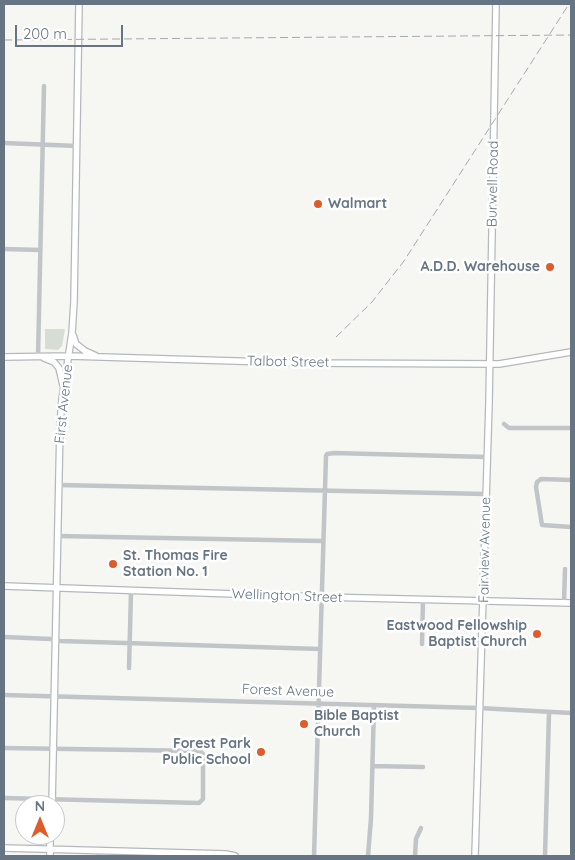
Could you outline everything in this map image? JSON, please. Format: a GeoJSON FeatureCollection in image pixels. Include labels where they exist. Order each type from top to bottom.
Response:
{"type":"FeatureCollection","features":[{"type":"Feature","properties":{"kind":"main road","name":"First Avenue"},"geometry":{"type":"LineString","coordinates":[[52,795],[60,426],[72,333],[79,4]]}},
{"type":"Feature","properties":{"kind":"main road","name":"Burwell Road"},"geometry":{"type":"LineString","coordinates":[[490,364],[496,4]]}},
{"type":"Feature","properties":{"kind":"main road"},"geometry":{"type":"LineString","coordinates":[[72,333],[76,344],[85,351],[100,357]]}},
{"type":"Feature","properties":{"kind":"main road","name":"Talbot Street"},"geometry":{"type":"LineString","coordinates":[[4,357],[69,356],[294,362],[490,364],[571,352]]}},
{"type":"Feature","properties":{"kind":"main road"},"geometry":{"type":"LineString","coordinates":[[40,357],[54,362],[59,368],[64,390]]}},
{"type":"Feature","properties":{"kind":"main road","name":"Fairview Avenue"},"geometry":{"type":"LineString","coordinates":[[475,856],[490,364]]}},
{"type":"Feature","properties":{"kind":"main road","name":"Wellington Street"},"geometry":{"type":"LineString","coordinates":[[4,586],[130,592],[571,602]]}},
{"type":"Feature","properties":{"kind":"main road"},"geometry":{"type":"LineString","coordinates":[[4,848],[50,853],[221,854],[236,856]]}},
{"type":"Feature","properties":{"kind":"street"},"geometry":{"type":"LineString","coordinates":[[40,357],[40,250],[44,86]]}},
{"type":"Feature","properties":{"kind":"street"},"geometry":{"type":"LineString","coordinates":[[4,143],[77,146]]}},
{"type":"Feature","properties":{"kind":"street"},"geometry":{"type":"LineString","coordinates":[[4,250],[40,250]]}},
{"type":"Feature","properties":{"kind":"street"},"geometry":{"type":"LineString","coordinates":[[504,424],[509,428],[571,428]]}},
{"type":"Feature","properties":{"kind":"street"},"geometry":{"type":"LineString","coordinates":[[314,856],[326,454],[487,457]]}},
{"type":"Feature","properties":{"kind":"street"},"geometry":{"type":"LineString","coordinates":[[571,480],[541,479],[537,482],[536,487],[542,525],[571,527]]}},
{"type":"Feature","properties":{"kind":"street"},"geometry":{"type":"LineString","coordinates":[[59,485],[486,494]]}},
{"type":"Feature","properties":{"kind":"street"},"geometry":{"type":"LineString","coordinates":[[57,536],[322,541]]}},
{"type":"Feature","properties":{"kind":"street"},"geometry":{"type":"LineString","coordinates":[[564,602],[565,568]]}},
{"type":"Feature","properties":{"kind":"street"},"geometry":{"type":"LineString","coordinates":[[129,668],[130,592]]}},
{"type":"Feature","properties":{"kind":"street"},"geometry":{"type":"LineString","coordinates":[[422,644],[423,600]]}},
{"type":"Feature","properties":{"kind":"street"},"geometry":{"type":"LineString","coordinates":[[4,637],[129,644],[320,649]]}},
{"type":"Feature","properties":{"kind":"street","name":"Forest Avenue"},"geometry":{"type":"LineString","coordinates":[[4,695],[479,708],[571,713]]}},
{"type":"Feature","properties":{"kind":"street"},"geometry":{"type":"LineString","coordinates":[[368,856],[374,705]]}},
{"type":"Feature","properties":{"kind":"street"},"geometry":{"type":"LineString","coordinates":[[545,856],[549,713]]}},
{"type":"Feature","properties":{"kind":"street"},"geometry":{"type":"LineString","coordinates":[[4,748],[198,751],[203,754],[202,802],[65,802]]}},
{"type":"Feature","properties":{"kind":"street"},"geometry":{"type":"LineString","coordinates":[[372,766],[423,767]]}},
{"type":"Feature","properties":{"kind":"street"},"geometry":{"type":"LineString","coordinates":[[415,856],[416,839],[421,828]]}},
{"type":"Feature","properties":{"kind":"shaded area"},"geometry":{"type":"Polygon","coordinates":[[[45,329],[65,329],[62,346],[58,350],[45,349],[45,329]]]}},
{"type":"Feature","properties":{"kind":"railway"},"geometry":{"type":"LineString","coordinates":[[336,337],[372,302],[404,261],[569,4]]}},
{"type":"Feature","properties":{"kind":"railway"},"geometry":{"type":"LineString","coordinates":[[4,40],[571,35]]}},
{"type":"Feature","properties":{"kind":"place","name":"Walmart"},"geometry":{"type":"Point","coordinates":[318,204]}},
{"type":"Feature","properties":{"kind":"place","name":"A.D.D. Warehouse"},"geometry":{"type":"Point","coordinates":[550,267]}},
{"type":"Feature","properties":{"kind":"place","name":"St. Thomas Fire Station No. 1"},"geometry":{"type":"Point","coordinates":[113,564]}},
{"type":"Feature","properties":{"kind":"place","name":"Eastwood Fellowship Baptist Church"},"geometry":{"type":"Point","coordinates":[537,634]}},
{"type":"Feature","properties":{"kind":"place","name":"Bible Baptist Church"},"geometry":{"type":"Point","coordinates":[304,724]}},
{"type":"Feature","properties":{"kind":"place","name":"Forest Park Public School"},"geometry":{"type":"Point","coordinates":[261,752]}}]}
